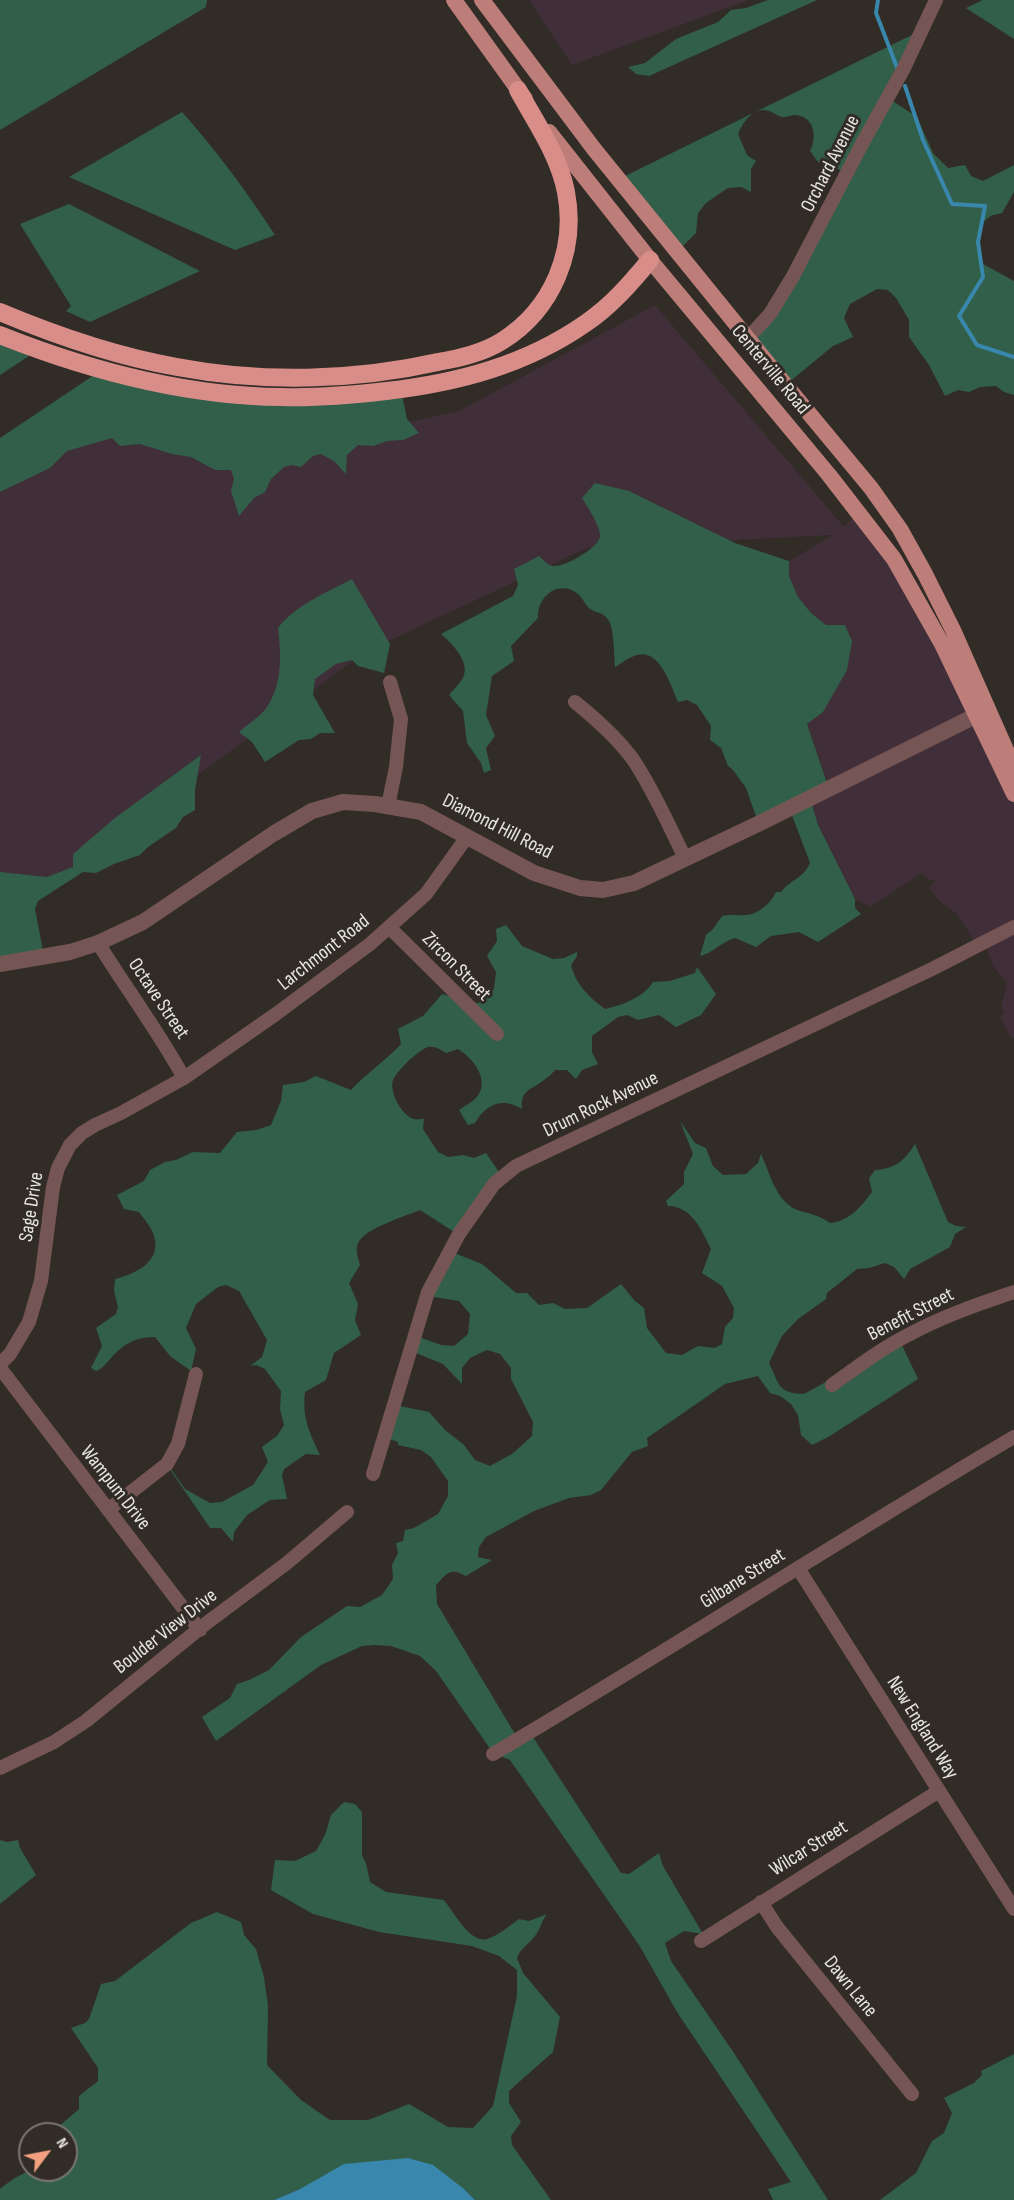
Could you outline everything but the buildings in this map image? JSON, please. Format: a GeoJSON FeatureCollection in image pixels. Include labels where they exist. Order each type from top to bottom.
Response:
{"type":"FeatureCollection","features":[{"type":"Feature","properties":{"kind":"highway"},"geometry":{"type":"LineString","coordinates":[[0,312],[67,339],[102,350],[176,367],[215,373],[281,377],[364,374],[416,368],[482,351],[502,341],[536,311],[548,297],[563,264],[567,246],[569,208],[560,172],[518,90]]}},
{"type":"Feature","properties":{"kind":"highway"},"geometry":{"type":"LineString","coordinates":[[0,334],[42,351],[121,374],[179,386],[280,397],[312,397],[407,389],[472,376],[504,366],[541,350],[598,314],[616,299],[650,260]]}},
{"type":"Feature","properties":{"kind":"main road","name":"Centerville Road"},"geometry":{"type":"LineString","coordinates":[[454,0],[557,145],[841,491],[894,559],[1014,768]]}},
{"type":"Feature","properties":{"kind":"main road","name":"Centerville Road"},"geometry":{"type":"LineString","coordinates":[[482,0],[567,114],[871,488],[900,529],[953,630],[1014,794]]}},
{"type":"Feature","properties":{"kind":"main road"},"geometry":{"type":"LineString","coordinates":[[650,260],[662,233]]}},
{"type":"Feature","properties":{"kind":"main road"},"geometry":{"type":"LineString","coordinates":[[841,491],[858,473]]}},
{"type":"Feature","properties":{"kind":"main road"},"geometry":{"type":"LineString","coordinates":[[854,508],[871,488]]}},
{"type":"Feature","properties":{"kind":"street","name":"Orchard Avenue"},"geometry":{"type":"LineString","coordinates":[[748,338],[770,314],[792,278],[904,68],[936,0]]}},
{"type":"Feature","properties":{"kind":"street"},"geometry":{"type":"LineString","coordinates":[[388,806],[396,767],[401,719],[390,682]]}},
{"type":"Feature","properties":{"kind":"street"},"geometry":{"type":"LineString","coordinates":[[575,702],[633,759],[665,816],[685,858]]}},
{"type":"Feature","properties":{"kind":"street","name":"Diamond Hill Road"},"geometry":{"type":"LineString","coordinates":[[0,964],[70,952],[98,943],[143,922],[273,834],[312,811],[343,802],[421,812],[534,873],[580,888],[603,890],[616,888],[634,883],[982,712]]}},
{"type":"Feature","properties":{"kind":"street","name":"Larchmont Road"},"geometry":{"type":"LineString","coordinates":[[184,1078],[286,1007],[370,944],[426,894],[467,837]]}},
{"type":"Feature","properties":{"kind":"street","name":"Zircon Street"},"geometry":{"type":"LineString","coordinates":[[389,927],[497,1034]]}},
{"type":"Feature","properties":{"kind":"street","name":"Drum Rock Avenue"},"geometry":{"type":"LineString","coordinates":[[373,1474],[428,1292],[459,1234],[494,1185],[516,1166],[932,969],[1014,927]]}},
{"type":"Feature","properties":{"kind":"street","name":"Octave Street"},"geometry":{"type":"LineString","coordinates":[[98,943],[130,995],[166,1045],[184,1078]]}},
{"type":"Feature","properties":{"kind":"street","name":"Sage Drive"},"geometry":{"type":"LineString","coordinates":[[0,1364],[10,1354],[29,1322],[41,1281],[53,1187],[58,1168],[70,1144],[95,1125],[184,1078]]}},
{"type":"Feature","properties":{"kind":"street","name":"Benefit Street"},"geometry":{"type":"LineString","coordinates":[[832,1385],[871,1356],[910,1334],[961,1310],[1014,1292]]}},
{"type":"Feature","properties":{"kind":"street","name":"Wampum Drive"},"geometry":{"type":"LineString","coordinates":[[0,1368],[200,1630]]}},
{"type":"Feature","properties":{"kind":"street"},"geometry":{"type":"LineString","coordinates":[[108,1510],[167,1464],[178,1444],[196,1374]]}},
{"type":"Feature","properties":{"kind":"street","name":"Gilbane Street"},"geometry":{"type":"LineString","coordinates":[[493,1754],[567,1711],[905,1501],[1014,1437]]}},
{"type":"Feature","properties":{"kind":"street","name":"Boulder View Drive"},"geometry":{"type":"LineString","coordinates":[[0,1768],[54,1742],[86,1721],[287,1563],[347,1512]]}},
{"type":"Feature","properties":{"kind":"street","name":"New England Way"},"geometry":{"type":"LineString","coordinates":[[798,1568],[1014,1909]]}},
{"type":"Feature","properties":{"kind":"street","name":"Wilcar Street"},"geometry":{"type":"LineString","coordinates":[[701,1941],[939,1791]]}},
{"type":"Feature","properties":{"kind":"street","name":"Dawn Lane"},"geometry":{"type":"LineString","coordinates":[[761,1902],[777,1927],[912,2094]]}},
{"type":"Feature","properties":{"kind":"shaded area"},"geometry":{"type":"Polygon","coordinates":[[[529,0],[749,0],[572,65],[529,0]]]}},
{"type":"Feature","properties":{"kind":"shaded area"},"geometry":{"type":"Polygon","coordinates":[[[655,305],[844,527],[858,512],[885,547],[1014,798],[1014,1038],[1011,1038],[1000,1017],[1004,1012],[1001,1007],[1007,983],[993,966],[985,944],[977,945],[956,913],[939,901],[929,888],[935,880],[930,880],[922,873],[870,907],[855,899],[818,825],[811,801],[829,788],[807,724],[823,712],[826,625],[811,613],[798,597],[789,576],[789,561],[833,535],[587,548],[365,652],[12,912],[0,896],[0,468],[123,401],[251,457],[459,411],[655,305]]]}},
{"type":"Feature","properties":{"kind":"green space"},"geometry":{"type":"Polygon","coordinates":[[[0,0],[207,0],[206,7],[0,130],[0,0]]]}},
{"type":"Feature","properties":{"kind":"green space"},"geometry":{"type":"Polygon","coordinates":[[[768,0],[817,0],[649,76],[636,74],[628,67],[645,63],[676,39],[718,22],[731,10],[746,8],[768,0]]]}},
{"type":"Feature","properties":{"kind":"green space"},"geometry":{"type":"Polygon","coordinates":[[[983,0],[1014,0],[1014,39],[966,8],[983,0]]]}},
{"type":"Feature","properties":{"kind":"green space"},"geometry":{"type":"Polygon","coordinates":[[[924,29],[891,100],[917,117],[933,153],[948,168],[965,165],[971,176],[983,181],[1014,165],[1014,192],[1002,213],[991,216],[984,222],[978,240],[983,264],[1014,281],[1014,395],[996,386],[980,387],[969,392],[958,390],[945,396],[929,365],[909,337],[909,320],[896,298],[888,290],[877,289],[850,304],[844,318],[853,337],[833,346],[788,383],[751,339],[772,314],[846,172],[818,162],[810,151],[814,134],[807,119],[795,115],[782,117],[763,110],[754,113],[924,29]]]}},
{"type":"Feature","properties":{"kind":"green space"},"geometry":{"type":"Polygon","coordinates":[[[182,112],[231,172],[275,235],[235,250],[69,177],[182,112]]]}},
{"type":"Feature","properties":{"kind":"green space"},"geometry":{"type":"Polygon","coordinates":[[[753,113],[738,134],[747,155],[756,161],[751,169],[751,192],[741,187],[728,188],[706,203],[698,213],[696,233],[679,250],[619,179],[753,113]]]}},
{"type":"Feature","properties":{"kind":"green space"},"geometry":{"type":"Polygon","coordinates":[[[69,204],[200,271],[90,322],[66,311],[71,306],[20,224],[69,204]]]}},
{"type":"Feature","properties":{"kind":"green space"},"geometry":{"type":"Polygon","coordinates":[[[0,333],[38,350],[0,375],[0,333]]]}},
{"type":"Feature","properties":{"kind":"green space"},"geometry":{"type":"Polygon","coordinates":[[[103,369],[186,387],[401,390],[407,419],[419,433],[403,440],[387,441],[373,446],[358,445],[347,455],[346,474],[335,462],[321,454],[313,456],[301,467],[292,465],[284,467],[271,479],[265,492],[254,498],[239,516],[231,491],[234,479],[231,470],[215,470],[191,457],[140,444],[120,446],[112,438],[67,451],[50,468],[0,492],[0,438],[103,369]]]}},
{"type":"Feature","properties":{"kind":"green space"},"geometry":{"type":"Polygon","coordinates":[[[595,483],[629,491],[735,543],[789,561],[789,576],[798,597],[811,613],[826,625],[845,625],[852,641],[847,670],[823,712],[807,724],[829,789],[811,801],[818,825],[855,899],[855,908],[861,914],[818,942],[799,932],[771,936],[756,947],[735,938],[700,956],[706,935],[722,916],[746,915],[760,910],[768,904],[776,892],[781,892],[800,876],[810,863],[790,810],[758,822],[746,788],[728,766],[721,748],[710,740],[711,726],[697,705],[687,700],[678,702],[664,670],[652,657],[645,654],[637,655],[615,667],[613,636],[609,621],[602,614],[590,609],[580,596],[571,590],[557,589],[545,597],[541,603],[538,618],[511,646],[514,661],[492,676],[486,715],[495,736],[486,748],[491,770],[484,773],[481,763],[467,743],[463,711],[449,695],[463,678],[464,664],[454,647],[441,634],[513,596],[518,585],[514,569],[539,556],[550,565],[566,563],[594,546],[600,533],[582,498],[595,483]]]}},
{"type":"Feature","properties":{"kind":"green space"},"geometry":{"type":"Polygon","coordinates":[[[352,579],[390,644],[384,673],[358,666],[352,660],[336,664],[315,679],[313,695],[335,733],[320,733],[311,739],[299,740],[265,762],[252,742],[239,732],[265,710],[276,688],[280,658],[278,628],[303,606],[352,579]]]}},
{"type":"Feature","properties":{"kind":"green space"},"geometry":{"type":"Polygon","coordinates":[[[201,755],[195,790],[195,810],[183,817],[176,828],[140,855],[96,873],[83,872],[38,901],[35,909],[44,956],[0,964],[0,872],[47,877],[73,867],[73,854],[115,818],[201,755]]]}},
{"type":"Feature","properties":{"kind":"green space"},"geometry":{"type":"Polygon","coordinates":[[[506,925],[522,946],[553,959],[564,958],[577,952],[571,965],[576,979],[605,1009],[638,997],[653,982],[670,981],[695,973],[697,967],[716,994],[701,1015],[676,1027],[659,1015],[638,1020],[627,1015],[618,1017],[592,1036],[592,1052],[598,1064],[582,1070],[576,1079],[567,1070],[555,1070],[525,1094],[522,1109],[508,1103],[496,1104],[484,1111],[475,1123],[468,1125],[459,1110],[476,1098],[482,1085],[479,1071],[470,1058],[458,1049],[446,1053],[437,1048],[428,1047],[403,1066],[393,1080],[395,1097],[401,1109],[409,1117],[424,1119],[423,1129],[438,1152],[448,1157],[463,1155],[474,1158],[486,1153],[501,1175],[459,1235],[420,1210],[377,1227],[358,1243],[360,1265],[349,1283],[358,1304],[355,1320],[361,1335],[334,1353],[326,1380],[305,1392],[307,1424],[320,1455],[306,1454],[284,1469],[282,1475],[287,1499],[270,1500],[247,1515],[234,1532],[233,1542],[221,1528],[210,1528],[167,1465],[185,1489],[210,1503],[222,1502],[253,1485],[268,1462],[262,1447],[277,1436],[284,1425],[280,1409],[281,1391],[265,1369],[256,1365],[250,1366],[262,1357],[267,1340],[239,1291],[226,1285],[218,1287],[196,1304],[186,1328],[196,1349],[191,1371],[170,1356],[155,1337],[131,1342],[121,1348],[101,1369],[96,1371],[91,1368],[102,1346],[96,1328],[116,1314],[118,1307],[114,1291],[115,1279],[139,1270],[154,1253],[152,1230],[139,1212],[124,1209],[117,1195],[144,1181],[150,1170],[165,1162],[176,1160],[193,1152],[220,1153],[237,1132],[256,1130],[271,1125],[281,1101],[283,1085],[304,1082],[316,1076],[351,1090],[401,1044],[398,1029],[423,1016],[442,994],[478,1003],[494,989],[496,972],[487,956],[497,941],[496,929],[506,925]]]}},
{"type":"Feature","properties":{"kind":"green space"},"geometry":{"type":"Polygon","coordinates":[[[680,1121],[695,1143],[706,1148],[713,1166],[723,1175],[746,1174],[758,1163],[761,1154],[774,1185],[788,1205],[830,1223],[849,1216],[859,1208],[872,1192],[869,1178],[875,1170],[899,1163],[915,1144],[948,1222],[966,1227],[955,1234],[950,1247],[910,1269],[904,1279],[894,1267],[885,1263],[857,1269],[827,1293],[826,1299],[798,1319],[782,1336],[769,1363],[784,1390],[804,1394],[900,1341],[918,1379],[830,1436],[812,1445],[801,1435],[798,1415],[791,1404],[780,1396],[770,1393],[758,1376],[725,1384],[647,1438],[648,1446],[632,1452],[601,1490],[591,1495],[569,1498],[534,1511],[486,1537],[479,1547],[478,1557],[492,1560],[466,1576],[456,1572],[446,1575],[436,1585],[437,1604],[518,1739],[531,1734],[621,1873],[629,1874],[659,1853],[663,1866],[703,1934],[684,1931],[665,1943],[671,1961],[734,2053],[828,2200],[773,2200],[768,2189],[791,2182],[677,2012],[639,1945],[510,1760],[495,1754],[436,1671],[420,1656],[391,1646],[362,1646],[321,1665],[216,1741],[202,1717],[230,1698],[237,1684],[269,1670],[301,1637],[347,1606],[360,1607],[382,1595],[393,1579],[392,1565],[398,1553],[396,1543],[403,1541],[405,1530],[414,1528],[438,1514],[448,1496],[448,1481],[431,1457],[421,1450],[398,1445],[398,1442],[383,1437],[395,1405],[429,1412],[445,1430],[464,1445],[475,1460],[490,1466],[512,1454],[532,1436],[533,1422],[511,1379],[511,1368],[500,1354],[487,1350],[470,1358],[462,1368],[462,1384],[443,1364],[411,1351],[416,1336],[441,1345],[454,1346],[468,1334],[470,1314],[459,1301],[428,1296],[452,1252],[482,1264],[516,1293],[527,1293],[539,1305],[553,1303],[565,1309],[587,1308],[621,1284],[644,1308],[647,1328],[666,1353],[682,1355],[698,1346],[715,1348],[722,1344],[725,1327],[733,1318],[734,1308],[722,1286],[702,1273],[711,1249],[700,1227],[690,1215],[684,1210],[668,1206],[666,1201],[684,1184],[684,1172],[693,1154],[680,1121]]]}},
{"type":"Feature","properties":{"kind":"green space"},"geometry":{"type":"Polygon","coordinates":[[[344,1802],[355,1804],[362,1812],[362,1856],[370,1882],[386,1892],[444,1900],[474,1937],[487,1939],[519,1919],[529,1921],[547,1914],[537,1933],[517,1958],[523,1973],[560,2017],[553,2052],[509,2091],[509,2103],[521,2122],[511,2136],[512,2145],[551,2200],[475,2200],[464,2189],[300,2189],[274,2200],[0,2200],[0,2189],[18,2177],[18,2182],[78,2182],[78,2122],[64,2122],[79,2109],[79,2096],[98,2081],[98,2068],[71,2028],[89,2019],[101,1984],[115,1981],[191,1923],[217,1912],[241,1922],[244,1935],[256,1949],[264,1977],[268,2006],[267,2065],[301,2100],[330,2120],[368,2120],[409,2104],[448,2127],[473,2128],[493,2106],[517,1996],[517,1970],[499,1956],[472,1946],[379,1932],[313,1914],[271,1890],[275,1860],[295,1861],[316,1851],[325,1835],[331,1815],[344,1802]]]}},
{"type":"Feature","properties":{"kind":"green space"},"geometry":{"type":"Polygon","coordinates":[[[0,1840],[7,1842],[18,1840],[20,1848],[36,1875],[0,1904],[0,1840]]]}},
{"type":"Feature","properties":{"kind":"green space"},"geometry":{"type":"Polygon","coordinates":[[[1014,2054],[1014,2200],[880,2200],[916,2173],[932,2141],[944,2133],[952,2113],[944,2098],[974,2083],[982,2075],[981,2071],[1014,2054]]]}},
{"type":"Feature","properties":{"kind":"water"},"geometry":{"type":"Polygon","coordinates":[[[408,2158],[433,2165],[475,2200],[274,2200],[300,2189],[344,2164],[408,2158]]]}},
{"type":"Feature","properties":{"kind":"waterway"},"geometry":{"type":"LineString","coordinates":[[878,0],[876,13],[898,70]]}},
{"type":"Feature","properties":{"kind":"waterway"},"geometry":{"type":"LineString","coordinates":[[905,86],[923,140],[952,204],[985,206],[978,242],[983,277],[959,316],[977,345],[1014,357]]}}]}
